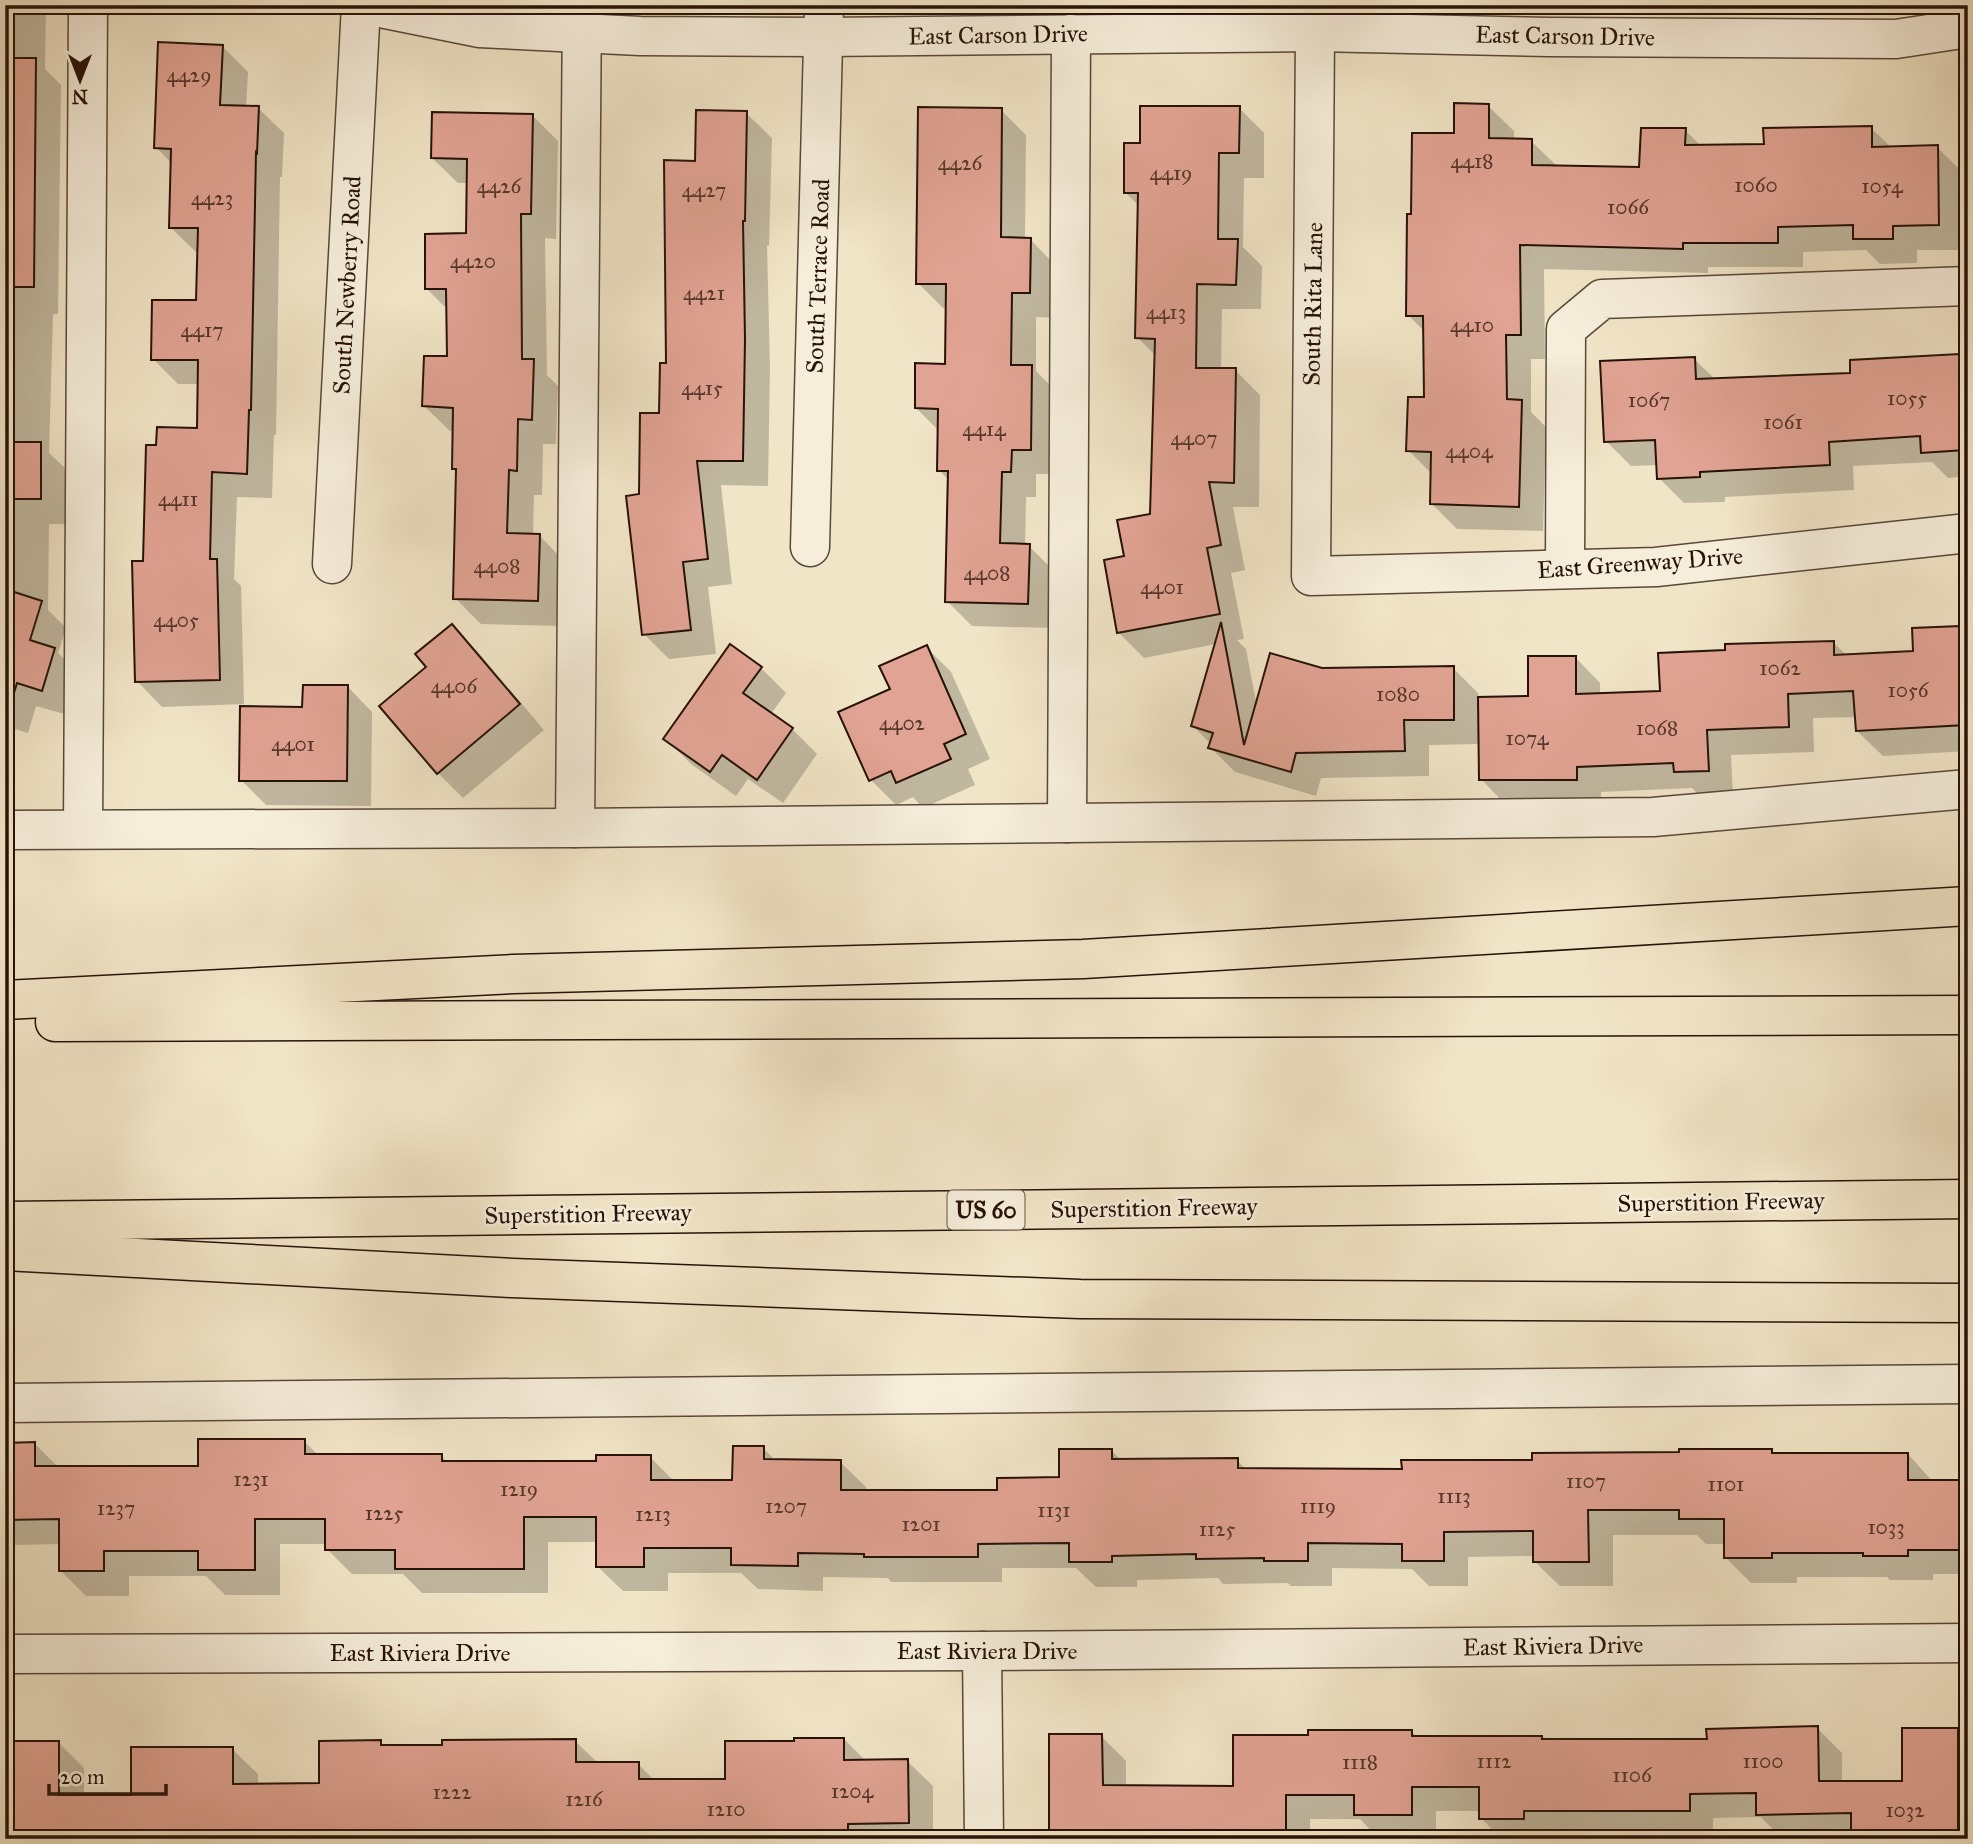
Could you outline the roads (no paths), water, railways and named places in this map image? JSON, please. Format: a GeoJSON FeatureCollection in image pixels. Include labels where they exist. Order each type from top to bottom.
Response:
{"type":"FeatureCollection","features":[{"type":"Feature","properties":{"kind":"highway"},"geometry":{"type":"LineString","coordinates":[[5,1000],[513,974],[1083,959],[1968,906]]}},
{"type":"Feature","properties":{"kind":"highway"},"geometry":{"type":"LineString","coordinates":[[5,1022],[1968,1015]]}},
{"type":"Feature","properties":{"kind":"highway","name":"Superstition Freeway"},"geometry":{"type":"LineString","coordinates":[[5,1221],[1968,1199]]}},
{"type":"Feature","properties":{"kind":"highway"},"geometry":{"type":"LineString","coordinates":[[5,1251],[512,1278],[1080,1299],[1968,1303]]}},
{"type":"Feature","properties":{"kind":"street"},"geometry":{"type":"LineString","coordinates":[[83,830],[88,5]]}},
{"type":"Feature","properties":{"kind":"street","name":"East Carson Drive"},"geometry":{"type":"LineString","coordinates":[[363,5],[478,28],[582,20],[824,21],[1072,34],[1315,32],[1896,39],[1968,28]]}},
{"type":"Feature","properties":{"kind":"street","name":"South Newberry Road"},"geometry":{"type":"LineString","coordinates":[[331,564],[363,5]]}},
{"type":"Feature","properties":{"kind":"street"},"geometry":{"type":"LineString","coordinates":[[575,828],[582,20]]}},
{"type":"Feature","properties":{"kind":"street","name":"South Terrace Road"},"geometry":{"type":"LineString","coordinates":[[810,547],[824,21]]}},
{"type":"Feature","properties":{"kind":"street","name":"South Rita Lane"},"geometry":{"type":"LineString","coordinates":[[1311,576],[1315,32]]}},
{"type":"Feature","properties":{"kind":"street"},"geometry":{"type":"LineString","coordinates":[[1067,823],[1072,34]]}},
{"type":"Feature","properties":{"kind":"street"},"geometry":{"type":"LineString","coordinates":[[1565,569],[1566,329],[1602,299],[1968,286]]}},
{"type":"Feature","properties":{"kind":"street","name":"East Greenway Drive"},"geometry":{"type":"LineString","coordinates":[[1311,576],[1656,567],[1968,533]]}},
{"type":"Feature","properties":{"kind":"street"},"geometry":{"type":"LineString","coordinates":[[5,830],[575,828],[1653,817],[1968,789]]}},
{"type":"Feature","properties":{"kind":"street"},"geometry":{"type":"LineString","coordinates":[[5,1403],[1968,1384]]}},
{"type":"Feature","properties":{"kind":"street","name":"East Riviera Drive"},"geometry":{"type":"LineString","coordinates":[[5,1654],[982,1651],[1968,1643]]}},
{"type":"Feature","properties":{"kind":"street"},"geometry":{"type":"LineString","coordinates":[[982,1651],[984,1839]]}}]}
